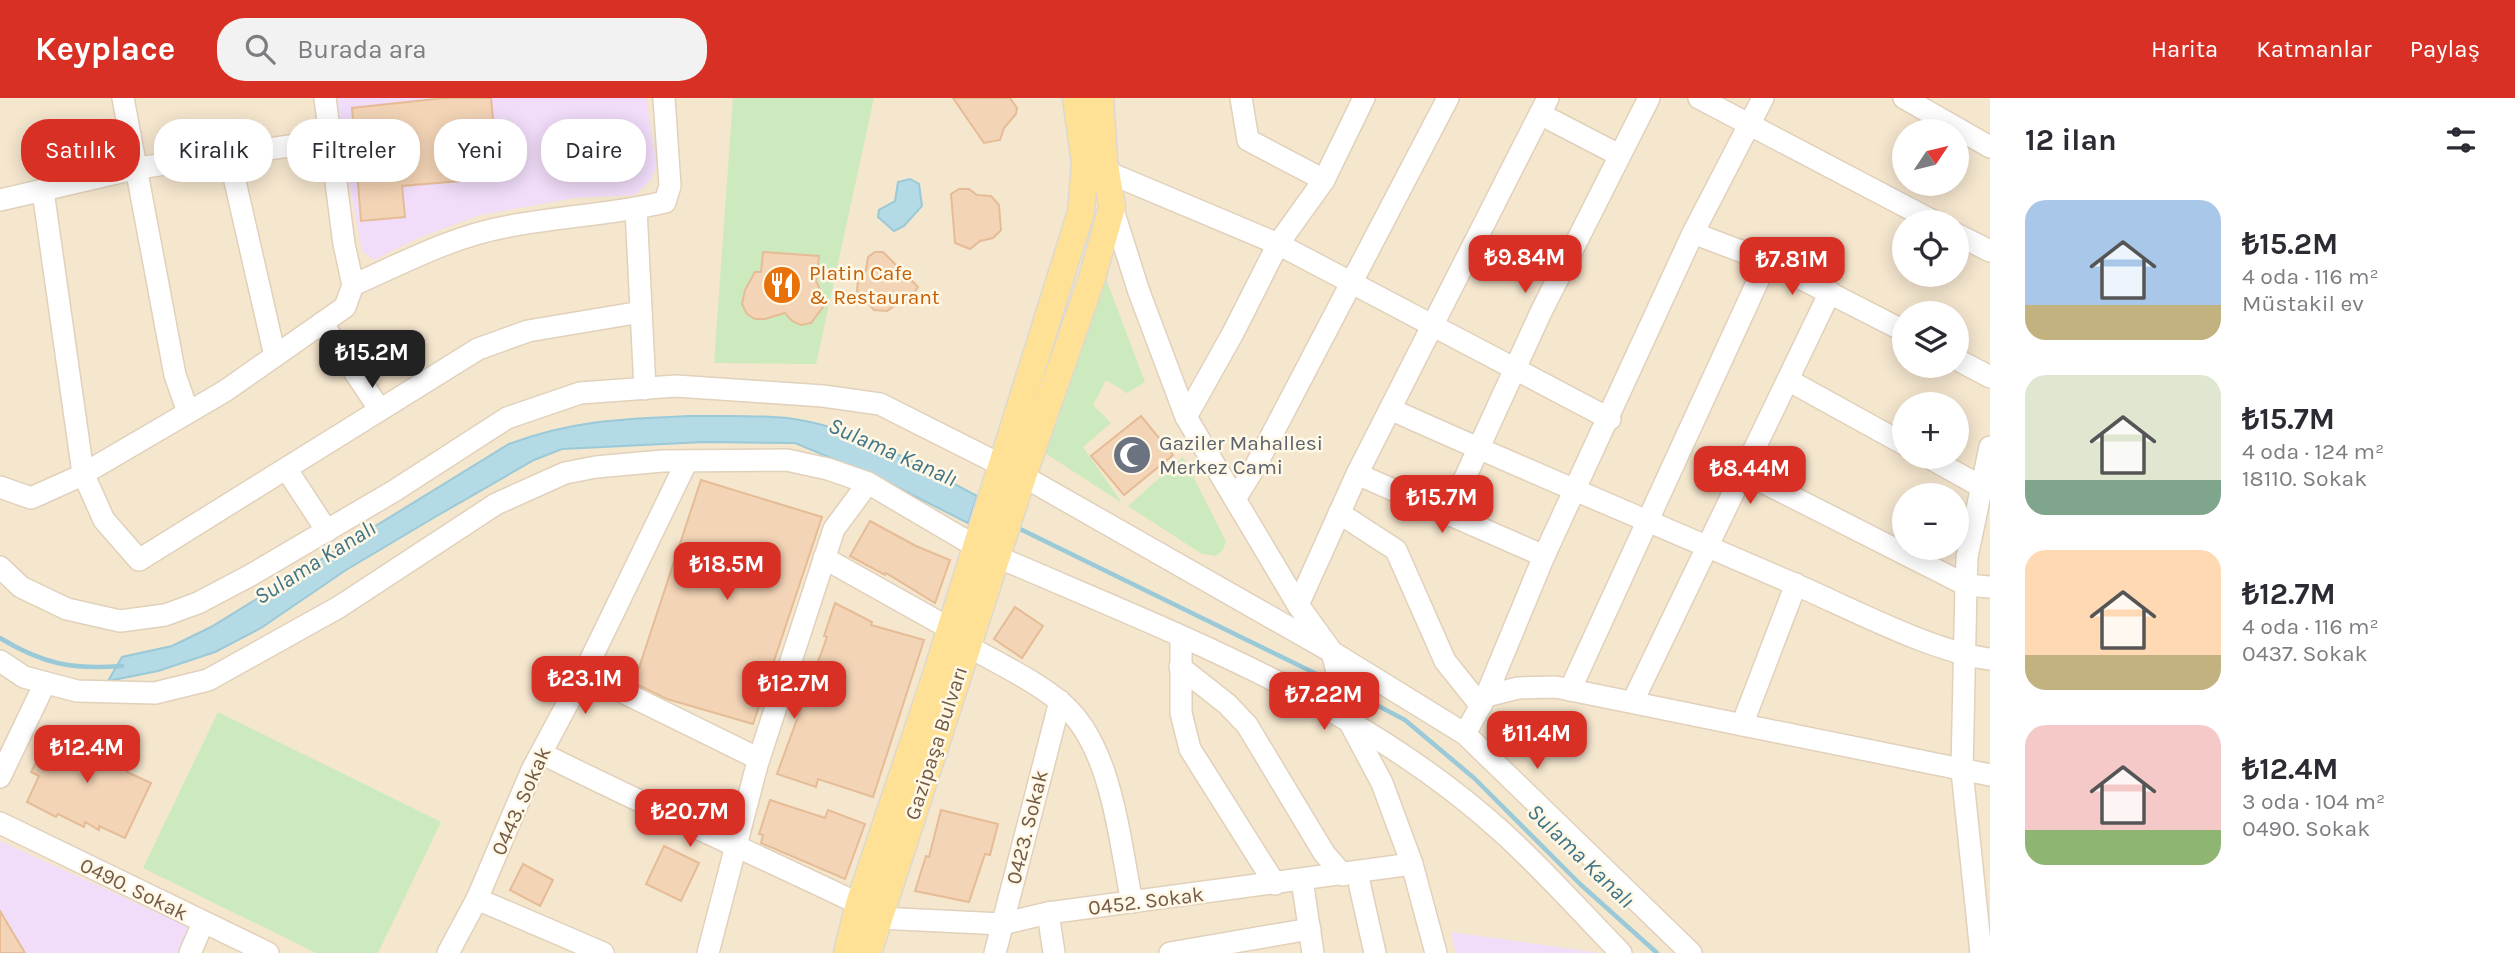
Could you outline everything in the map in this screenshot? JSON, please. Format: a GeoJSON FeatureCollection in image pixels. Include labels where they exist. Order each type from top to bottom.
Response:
{"type":"FeatureCollection","features":[{"type":"Feature","properties":{"kind":"main road"},"geometry":{"type":"LineString","coordinates":[[1008,485],[1092,278],[1112,207],[1097,98]]}},
{"type":"Feature","properties":{"kind":"main road"},"geometry":{"type":"LineString","coordinates":[[990,542],[1008,485],[1081,212],[1085,163],[1097,98]]}},
{"type":"Feature","properties":{"kind":"main road","name":"Gazipaşa Bulvarı"},"geometry":{"type":"LineString","coordinates":[[868,953],[869,911],[948,628],[990,542]]}},
{"type":"Feature","properties":{"kind":"main road","name":"Gazipaşa Bulvarı"},"geometry":{"type":"LineString","coordinates":[[847,953],[869,911],[968,646],[990,542]]}},
{"type":"Feature","properties":{"kind":"street"},"geometry":{"type":"LineString","coordinates":[[123,98],[128,119]]}},
{"type":"Feature","properties":{"kind":"street"},"geometry":{"type":"LineString","coordinates":[[325,98],[328,119]]}},
{"type":"Feature","properties":{"kind":"street"},"geometry":{"type":"LineString","coordinates":[[353,285],[434,247],[504,227],[636,209],[665,202],[670,186],[664,98]]}},
{"type":"Feature","properties":{"kind":"street"},"geometry":{"type":"LineString","coordinates":[[1241,98],[1248,141],[1324,180]]}},
{"type":"Feature","properties":{"kind":"street"},"geometry":{"type":"LineString","coordinates":[[1186,417],[1278,244],[1324,180],[1364,98]]}},
{"type":"Feature","properties":{"kind":"street"},"geometry":{"type":"LineString","coordinates":[[1235,499],[1255,467],[1448,98]]}},
{"type":"Feature","properties":{"kind":"street"},"geometry":{"type":"LineString","coordinates":[[1448,515],[1515,366],[1649,98]]}},
{"type":"Feature","properties":{"kind":"street"},"geometry":{"type":"LineString","coordinates":[[1699,98],[1912,210]]}},
{"type":"Feature","properties":{"kind":"street"},"geometry":{"type":"LineString","coordinates":[[1465,734],[1484,701],[1544,556],[1610,419],[1693,233],[1763,98]]}},
{"type":"Feature","properties":{"kind":"street"},"geometry":{"type":"LineString","coordinates":[[1904,98],[1990,148]]}},
{"type":"Feature","properties":{"kind":"street"},"geometry":{"type":"LineString","coordinates":[[1298,605],[1357,474],[1544,106],[1619,155]]}},
{"type":"Feature","properties":{"kind":"street"},"geometry":{"type":"LineString","coordinates":[[1107,172],[1278,244],[1351,284],[1515,366],[1610,419]]}},
{"type":"Feature","properties":{"kind":"street"},"geometry":{"type":"LineString","coordinates":[[140,180],[174,375],[188,412]]}},
{"type":"Feature","properties":{"kind":"street"},"geometry":{"type":"LineString","coordinates":[[0,201],[80,182]]}},
{"type":"Feature","properties":{"kind":"street"},"geometry":{"type":"LineString","coordinates":[[235,182],[275,356]]}},
{"type":"Feature","properties":{"kind":"street"},"geometry":{"type":"LineString","coordinates":[[0,487],[31,498],[83,473],[188,412],[345,307],[353,285],[336,182]]}},
{"type":"Feature","properties":{"kind":"street"},"geometry":{"type":"LineString","coordinates":[[43,191],[83,473],[104,520],[139,560],[478,349],[528,331],[641,312]]}},
{"type":"Feature","properties":{"kind":"street"},"geometry":{"type":"LineString","coordinates":[[1112,207],[1139,292],[1186,417],[1298,605],[1332,652],[1350,723],[1382,783],[1412,864],[1436,953]]}},
{"type":"Feature","properties":{"kind":"street"},"geometry":{"type":"LineString","coordinates":[[636,209],[645,388]]}},
{"type":"Feature","properties":{"kind":"street"},"geometry":{"type":"LineString","coordinates":[[1693,233],[1767,261],[1892,325]]}},
{"type":"Feature","properties":{"kind":"street"},"geometry":{"type":"LineString","coordinates":[[1969,240],[1990,251]]}},
{"type":"Feature","properties":{"kind":"street"},"geometry":{"type":"LineString","coordinates":[[1570,690],[1767,261]]}},
{"type":"Feature","properties":{"kind":"street"},"geometry":{"type":"LineString","coordinates":[[1633,701],[1830,292]]}},
{"type":"Feature","properties":{"kind":"street"},"geometry":{"type":"LineString","coordinates":[[323,323],[380,410]]}},
{"type":"Feature","properties":{"kind":"street"},"geometry":{"type":"LineString","coordinates":[[1969,366],[1990,377]]}},
{"type":"Feature","properties":{"kind":"street"},"geometry":{"type":"LineString","coordinates":[[1788,380],[1892,437]]}},
{"type":"Feature","properties":{"kind":"street"},"geometry":{"type":"LineString","coordinates":[[0,567],[21,587],[67,609],[120,621],[165,615],[198,603],[327,531],[507,418],[580,393],[676,386],[823,396],[880,404],[1008,485],[1332,652],[1465,734],[1691,953]]}},
{"type":"Feature","properties":{"kind":"street"},"geometry":{"type":"LineString","coordinates":[[1390,410],[1574,492],[1966,656],[1990,659]]}},
{"type":"Feature","properties":{"kind":"street"},"geometry":{"type":"LineString","coordinates":[[1981,953],[1962,771],[1966,585],[1980,486],[1990,447]]}},
{"type":"Feature","properties":{"kind":"street"},"geometry":{"type":"LineString","coordinates":[[0,661],[24,677],[77,691],[156,692],[208,680],[339,607],[496,504],[565,473],[596,467],[687,461],[787,460],[828,469],[868,483],[1181,637],[1291,687],[1421,769],[1502,831],[1621,953]]}},
{"type":"Feature","properties":{"kind":"street","name":"0443. Sokak"},"geometry":{"type":"LineString","coordinates":[[448,953],[477,899],[541,753],[584,673],[687,461]]}},
{"type":"Feature","properties":{"kind":"street"},"geometry":{"type":"LineString","coordinates":[[1950,469],[1980,486]]}},
{"type":"Feature","properties":{"kind":"street"},"geometry":{"type":"LineString","coordinates":[[287,470],[327,531]]}},
{"type":"Feature","properties":{"kind":"street"},"geometry":{"type":"LineString","coordinates":[[1743,472],[1966,585],[1990,587]]}},
{"type":"Feature","properties":{"kind":"street"},"geometry":{"type":"LineString","coordinates":[[1357,474],[1544,556]]}},
{"type":"Feature","properties":{"kind":"street"},"geometry":{"type":"LineString","coordinates":[[708,953],[734,844],[824,558],[834,529],[868,483]]}},
{"type":"Feature","properties":{"kind":"street"},"geometry":{"type":"LineString","coordinates":[[1339,513],[1395,550],[1445,661],[1484,701]]}},
{"type":"Feature","properties":{"kind":"street"},"geometry":{"type":"LineString","coordinates":[[824,558],[948,628]]}},
{"type":"Feature","properties":{"kind":"street"},"geometry":{"type":"LineString","coordinates":[[1742,725],[1796,584]]}},
{"type":"Feature","properties":{"kind":"street"},"geometry":{"type":"LineString","coordinates":[[1181,637],[1181,713],[1190,749],[1275,884]]}},
{"type":"Feature","properties":{"kind":"street"},"geometry":{"type":"LineString","coordinates":[[968,646],[1060,701],[1081,725],[1103,766],[1132,902]]}},
{"type":"Feature","properties":{"kind":"street"},"geometry":{"type":"LineString","coordinates":[[1180,667],[1247,725],[1324,853],[1350,874],[1375,953]]}},
{"type":"Feature","properties":{"kind":"street"},"geometry":{"type":"LineString","coordinates":[[584,673],[759,759]]}},
{"type":"Feature","properties":{"kind":"street"},"geometry":{"type":"LineString","coordinates":[[0,777],[45,683]]}},
{"type":"Feature","properties":{"kind":"street"},"geometry":{"type":"LineString","coordinates":[[1484,701],[1518,688],[1570,690],[1990,775]]}},
{"type":"Feature","properties":{"kind":"street","name":"0423. Sokak"},"geometry":{"type":"LineString","coordinates":[[995,953],[1060,701]]}},
{"type":"Feature","properties":{"kind":"street"},"geometry":{"type":"LineString","coordinates":[[541,753],[675,820],[734,844],[869,911]]}},
{"type":"Feature","properties":{"kind":"street","name":"0490. Sokak"},"geometry":{"type":"LineString","coordinates":[[0,822],[268,953]]}},
{"type":"Feature","properties":{"kind":"street","name":"0452. Sokak"},"geometry":{"type":"LineString","coordinates":[[869,911],[1002,924],[1048,913],[1412,864]]}},
{"type":"Feature","properties":{"kind":"street"},"geometry":{"type":"LineString","coordinates":[[1302,880],[1313,953]]}},
{"type":"Feature","properties":{"kind":"street"},"geometry":{"type":"LineString","coordinates":[[477,899],[603,953]]}},
{"type":"Feature","properties":{"kind":"street"},"geometry":{"type":"LineString","coordinates":[[1048,913],[1054,953]]}},
{"type":"Feature","properties":{"kind":"street"},"geometry":{"type":"LineString","coordinates":[[190,953],[203,923]]}},
{"type":"Feature","properties":{"kind":"street"},"geometry":{"type":"LineString","coordinates":[[1171,953],[1310,929]]}},
{"type":"Feature","properties":{"kind":"shaded area"},"geometry":{"type":"Polygon","coordinates":[[[0,98],[1990,98],[1990,953],[0,953],[0,98]]]}},
{"type":"Feature","properties":{"kind":"shaded area"},"geometry":{"type":"Polygon","coordinates":[[[333,98],[646,98],[657,166],[650,181],[635,195],[575,198],[480,215],[416,239],[374,260],[362,251],[349,182],[420,182],[420,119],[337,119],[333,98]]]}},
{"type":"Feature","properties":{"kind":"shaded area"},"geometry":{"type":"Polygon","coordinates":[[[0,841],[191,928],[179,953],[0,953],[0,841]]]}},
{"type":"Feature","properties":{"kind":"shaded area"},"geometry":{"type":"Polygon","coordinates":[[[1451,932],[1600,953],[1456,953],[1451,932]]]}},
{"type":"Feature","properties":{"kind":"green space"},"geometry":{"type":"Polygon","coordinates":[[[733,98],[874,98],[816,364],[714,363],[733,98]]]}},
{"type":"Feature","properties":{"kind":"green space"},"geometry":{"type":"Polygon","coordinates":[[[1103,271],[1145,382],[1127,393],[1106,380],[1093,405],[1111,423],[1083,447],[1122,503],[1045,453],[1103,271]]]}},
{"type":"Feature","properties":{"kind":"green space"},"geometry":{"type":"Polygon","coordinates":[[[1183,457],[1226,541],[1223,550],[1216,556],[1202,554],[1128,506],[1183,457]]]}},
{"type":"Feature","properties":{"kind":"green space"},"geometry":{"type":"Polygon","coordinates":[[[218,712],[441,822],[378,953],[316,953],[143,868],[218,712]]]}},
{"type":"Feature","properties":{"kind":"water"},"geometry":{"type":"Polygon","coordinates":[[[910,179],[919,184],[922,206],[904,226],[894,231],[878,217],[879,210],[895,201],[898,182],[910,179]]]}},
{"type":"Feature","properties":{"kind":"water"},"geometry":{"type":"Polygon","coordinates":[[[689,416],[751,416],[812,422],[885,448],[977,496],[968,523],[877,477],[795,443],[704,442],[562,449],[534,460],[435,517],[346,570],[261,628],[215,652],[158,671],[108,681],[122,657],[172,646],[211,627],[509,444],[576,425],[689,416]]]}},
{"type":"Feature","properties":{"kind":"building"},"geometry":{"type":"Polygon","coordinates":[[[444,98],[491,98],[493,119],[434,119],[434,182],[449,182],[402,186],[405,217],[361,221],[358,182],[420,182],[420,119],[353,119],[352,108],[444,98]]]}},
{"type":"Feature","properties":{"kind":"building"},"geometry":{"type":"Polygon","coordinates":[[[953,98],[1010,98],[1017,108],[1016,114],[1004,128],[1000,140],[984,143],[953,98]]]}},
{"type":"Feature","properties":{"kind":"building"},"geometry":{"type":"Polygon","coordinates":[[[959,189],[969,189],[977,195],[991,196],[999,205],[1001,230],[993,238],[980,241],[970,249],[955,243],[951,194],[959,189]]]}},
{"type":"Feature","properties":{"kind":"building","name":"Platin Cafe & Restaurant"},"geometry":{"type":"Polygon","coordinates":[[[763,252],[819,256],[816,281],[824,298],[823,307],[811,323],[801,325],[792,321],[785,313],[765,319],[755,319],[747,314],[742,304],[745,290],[755,272],[761,272],[763,252]]]}},
{"type":"Feature","properties":{"kind":"building"},"geometry":{"type":"Polygon","coordinates":[[[875,252],[883,252],[918,287],[908,302],[898,303],[887,311],[874,310],[857,291],[858,280],[866,270],[868,257],[875,252]]]}},
{"type":"Feature","properties":{"kind":"building","name":"Gaziler Mahallesi Merkez Cami"},"geometry":{"type":"Polygon","coordinates":[[[1141,416],[1173,455],[1124,495],[1091,456],[1141,416]]]}},
{"type":"Feature","properties":{"kind":"building"},"geometry":{"type":"Polygon","coordinates":[[[701,480],[822,517],[753,724],[667,699],[634,683],[701,480]]]}},
{"type":"Feature","properties":{"kind":"building"},"geometry":{"type":"Polygon","coordinates":[[[870,521],[916,546],[950,560],[935,603],[886,573],[885,575],[850,556],[870,521]]]}},
{"type":"Feature","properties":{"kind":"building"},"geometry":{"type":"Polygon","coordinates":[[[835,603],[872,622],[871,625],[924,640],[873,797],[818,779],[816,787],[777,774],[827,637],[824,636],[835,603]]]}},
{"type":"Feature","properties":{"kind":"building"},"geometry":{"type":"Polygon","coordinates":[[[1015,607],[1043,626],[1022,658],[994,639],[1015,607]]]}},
{"type":"Feature","properties":{"kind":"building"},"geometry":{"type":"Polygon","coordinates":[[[71,728],[92,738],[90,742],[119,757],[117,761],[129,767],[127,772],[151,783],[125,838],[99,826],[99,830],[85,822],[84,827],[58,814],[56,817],[27,802],[39,776],[31,772],[47,741],[55,745],[61,733],[67,736],[71,728]]]}},
{"type":"Feature","properties":{"kind":"building"},"geometry":{"type":"Polygon","coordinates":[[[770,800],[825,818],[828,810],[865,824],[845,879],[761,843],[763,835],[759,834],[770,800]]]}},
{"type":"Feature","properties":{"kind":"building"},"geometry":{"type":"Polygon","coordinates":[[[941,810],[998,824],[990,855],[985,854],[969,902],[915,891],[926,856],[929,857],[941,810]]]}},
{"type":"Feature","properties":{"kind":"building"},"geometry":{"type":"Polygon","coordinates":[[[664,846],[699,863],[681,901],[646,884],[664,846]]]}},
{"type":"Feature","properties":{"kind":"building"},"geometry":{"type":"Polygon","coordinates":[[[523,864],[553,880],[540,906],[510,890],[523,864]]]}},
{"type":"Feature","properties":{"kind":"building"},"geometry":{"type":"Polygon","coordinates":[[[0,911],[25,953],[0,953],[0,911]]]}},
{"type":"Feature","properties":{"kind":"waterway","name":"Sulama Kanalı"},"geometry":{"type":"LineString","coordinates":[[1014,526],[1333,682]]}},
{"type":"Feature","properties":{"kind":"waterway","name":"Sulama Kanalı"},"geometry":{"type":"LineString","coordinates":[[0,638],[30,654],[59,663],[88,667],[122,666]]}},
{"type":"Feature","properties":{"kind":"waterway","name":"Sulama Kanalı"},"geometry":{"type":"LineString","coordinates":[[1350,691],[1405,720],[1474,778],[1580,884],[1657,953]]}},
{"type":"Feature","properties":{"kind":"place","name":"Platin Cafe & Restaurant"},"geometry":{"type":"Point","coordinates":[782,285]}},
{"type":"Feature","properties":{"kind":"place","name":"Gaziler Mahallesi Merkez Cami"},"geometry":{"type":"Point","coordinates":[1132,455]}}]}
